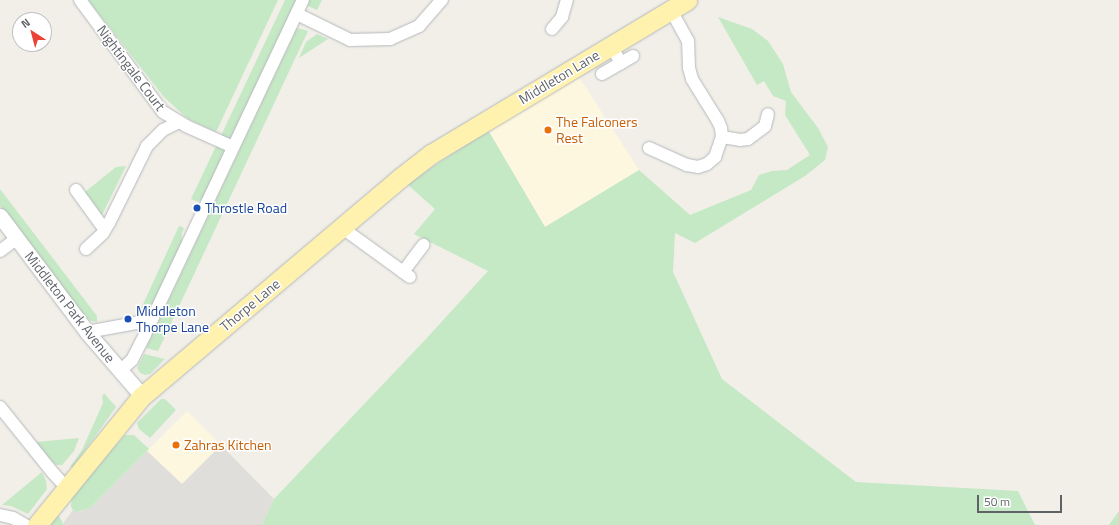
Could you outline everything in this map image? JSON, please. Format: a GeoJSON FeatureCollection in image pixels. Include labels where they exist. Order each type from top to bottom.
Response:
{"type":"FeatureCollection","features":[{"type":"Feature","properties":{"kind":"main road","name":"Middleton Lane"},"geometry":{"type":"LineString","coordinates":[[431,154],[688,0]]}},
{"type":"Feature","properties":{"kind":"main road","name":"Thorpe Lane"},"geometry":{"type":"LineString","coordinates":[[37,525],[66,487],[142,396],[341,227],[431,154]]}},
{"type":"Feature","properties":{"kind":"street","name":"Nightingale Court"},"geometry":{"type":"LineString","coordinates":[[80,0],[163,112],[179,122],[233,147]]}},
{"type":"Feature","properties":{"kind":"street"},"geometry":{"type":"LineString","coordinates":[[120,372],[132,360],[303,0]]}},
{"type":"Feature","properties":{"kind":"street"},"geometry":{"type":"LineString","coordinates":[[297,14],[350,40],[390,39],[419,26],[442,0]]}},
{"type":"Feature","properties":{"kind":"street"},"geometry":{"type":"LineString","coordinates":[[552,29],[562,18],[567,0]]}},
{"type":"Feature","properties":{"kind":"street"},"geometry":{"type":"LineString","coordinates":[[649,148],[698,167],[707,164],[715,157],[722,137],[722,128],[718,120],[692,79],[689,68],[688,41],[671,10]]}},
{"type":"Feature","properties":{"kind":"street"},"geometry":{"type":"LineString","coordinates":[[611,46],[621,63]]}},
{"type":"Feature","properties":{"kind":"street"},"geometry":{"type":"LineString","coordinates":[[602,74],[633,56]]}},
{"type":"Feature","properties":{"kind":"street"},"geometry":{"type":"LineString","coordinates":[[722,137],[740,140],[748,139],[765,126],[768,114]]}},
{"type":"Feature","properties":{"kind":"street"},"geometry":{"type":"LineString","coordinates":[[86,249],[105,230],[147,146],[163,130],[179,122]]}},
{"type":"Feature","properties":{"kind":"street"},"geometry":{"type":"LineString","coordinates":[[76,190],[105,230]]}},
{"type":"Feature","properties":{"kind":"street","name":"Middleton Park Avenue"},"geometry":{"type":"LineString","coordinates":[[0,216],[87,332],[142,396]]}},
{"type":"Feature","properties":{"kind":"street"},"geometry":{"type":"LineString","coordinates":[[341,227],[407,274],[423,245]]}},
{"type":"Feature","properties":{"kind":"street"},"geometry":{"type":"LineString","coordinates":[[0,251],[17,238]]}},
{"type":"Feature","properties":{"kind":"street"},"geometry":{"type":"LineString","coordinates":[[87,332],[136,323],[153,317]]}},
{"type":"Feature","properties":{"kind":"street"},"geometry":{"type":"LineString","coordinates":[[0,407],[66,487]]}},
{"type":"Feature","properties":{"kind":"street"},"geometry":{"type":"LineString","coordinates":[[0,515],[13,518],[24,525]]}},
{"type":"Feature","properties":{"kind":"shaded area"},"geometry":{"type":"Polygon","coordinates":[[[579,77],[639,170],[545,227],[488,130],[579,77]]]}},
{"type":"Feature","properties":{"kind":"shaded area"},"geometry":{"type":"Polygon","coordinates":[[[187,411],[221,445],[182,484],[147,451],[187,411]]]}},
{"type":"Feature","properties":{"kind":"shaded area"},"geometry":{"type":"Polygon","coordinates":[[[221,445],[274,499],[262,525],[64,525],[64,522],[73,510],[78,512],[90,508],[147,451],[182,484],[221,445]]]}},
{"type":"Feature","properties":{"kind":"green space"},"geometry":{"type":"Polygon","coordinates":[[[88,0],[278,0],[216,132],[188,119],[164,97],[88,0]]]}},
{"type":"Feature","properties":{"kind":"green space"},"geometry":{"type":"Polygon","coordinates":[[[285,0],[298,0],[207,194],[198,202],[191,199],[285,0]]]}},
{"type":"Feature","properties":{"kind":"green space"},"geometry":{"type":"Polygon","coordinates":[[[309,0],[322,0],[317,10],[308,6],[309,0]]]}},
{"type":"Feature","properties":{"kind":"green space"},"geometry":{"type":"Polygon","coordinates":[[[718,17],[752,29],[768,41],[783,64],[791,92],[818,128],[828,147],[825,160],[805,176],[695,243],[675,233],[673,272],[722,379],[856,482],[1018,491],[1035,525],[262,525],[274,499],[425,340],[488,271],[414,234],[435,209],[407,184],[488,130],[545,227],[639,170],[690,215],[751,190],[759,175],[772,171],[787,170],[810,155],[785,115],[786,101],[773,96],[764,81],[757,85],[718,17]]]}},
{"type":"Feature","properties":{"kind":"green space"},"geometry":{"type":"Polygon","coordinates":[[[297,28],[308,31],[158,351],[146,348],[297,28]]]}},
{"type":"Feature","properties":{"kind":"green space"},"geometry":{"type":"Polygon","coordinates":[[[317,34],[328,39],[299,58],[306,42],[317,34]]]}},
{"type":"Feature","properties":{"kind":"green space"},"geometry":{"type":"Polygon","coordinates":[[[126,166],[102,215],[85,192],[116,167],[126,166]]]}},
{"type":"Feature","properties":{"kind":"green space"},"geometry":{"type":"Polygon","coordinates":[[[0,189],[97,316],[97,322],[91,321],[82,315],[0,206],[0,189]]]}},
{"type":"Feature","properties":{"kind":"green space"},"geometry":{"type":"Polygon","coordinates":[[[179,226],[184,228],[182,233],[181,251],[152,307],[142,314],[139,313],[179,226]]]}},
{"type":"Feature","properties":{"kind":"green space"},"geometry":{"type":"Polygon","coordinates":[[[144,354],[165,359],[150,374],[145,375],[140,373],[137,368],[144,354]]]}},
{"type":"Feature","properties":{"kind":"green space"},"geometry":{"type":"Polygon","coordinates":[[[104,393],[116,407],[73,467],[70,467],[82,450],[103,403],[102,397],[104,393]]]}},
{"type":"Feature","properties":{"kind":"green space"},"geometry":{"type":"Polygon","coordinates":[[[161,399],[165,399],[176,410],[150,438],[139,429],[137,423],[161,399]]]}},
{"type":"Feature","properties":{"kind":"green space"},"geometry":{"type":"Polygon","coordinates":[[[125,435],[134,435],[149,449],[90,508],[77,512],[73,510],[71,507],[72,494],[125,435]]]}},
{"type":"Feature","properties":{"kind":"green space"},"geometry":{"type":"Polygon","coordinates":[[[79,438],[74,451],[62,465],[57,465],[51,461],[36,442],[79,438]]]}},
{"type":"Feature","properties":{"kind":"green space"},"geometry":{"type":"Polygon","coordinates":[[[42,472],[46,481],[47,489],[28,514],[11,506],[2,505],[42,472]]]}},
{"type":"Feature","properties":{"kind":"green space"},"geometry":{"type":"Polygon","coordinates":[[[1119,511],[1119,525],[1109,525],[1119,511]]]}},
{"type":"Feature","properties":{"kind":"green space"},"geometry":{"type":"Polygon","coordinates":[[[56,515],[59,516],[64,525],[46,525],[56,515]]]}},
{"type":"Feature","properties":{"kind":"place","name":"The Falconers Rest"},"geometry":{"type":"Point","coordinates":[548,130]}},
{"type":"Feature","properties":{"kind":"place","name":"Throstle Road"},"geometry":{"type":"Point","coordinates":[197,208]}},
{"type":"Feature","properties":{"kind":"place","name":"Middleton Thorpe Lane"},"geometry":{"type":"Point","coordinates":[128,319]}},
{"type":"Feature","properties":{"kind":"place","name":"Zahras Kitchen"},"geometry":{"type":"Point","coordinates":[176,445]}}]}
